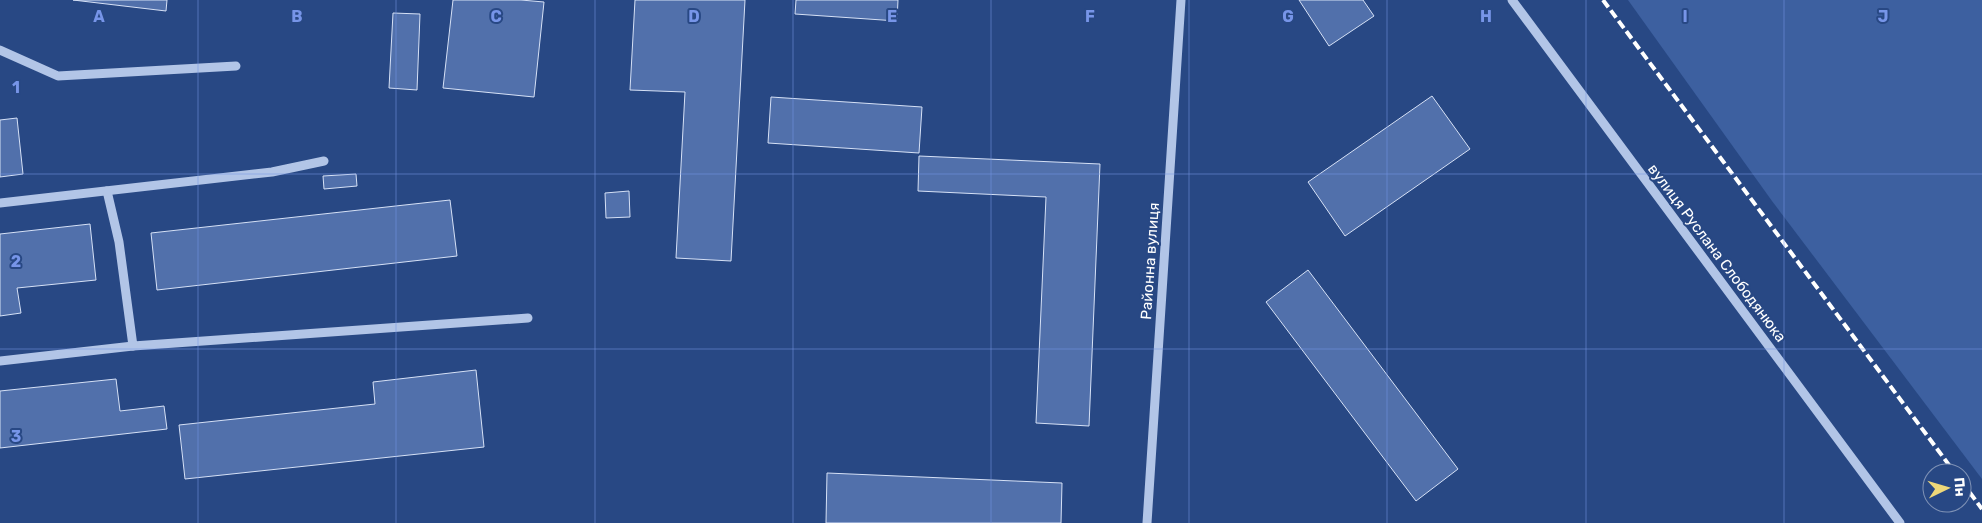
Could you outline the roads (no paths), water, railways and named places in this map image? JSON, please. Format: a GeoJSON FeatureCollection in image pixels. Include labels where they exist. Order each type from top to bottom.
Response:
{"type":"FeatureCollection","features":[{"type":"Feature","properties":{"kind":"street","name":"Районна вулиця"},"geometry":{"type":"LineString","coordinates":[[1147,523],[1181,0]]}},
{"type":"Feature","properties":{"kind":"street","name":"вулиця Руслана Слободянюка"},"geometry":{"type":"LineString","coordinates":[[1512,0],[1900,523]]}},
{"type":"Feature","properties":{"kind":"street"},"geometry":{"type":"LineString","coordinates":[[0,50],[58,76],[236,66]]}},
{"type":"Feature","properties":{"kind":"street"},"geometry":{"type":"LineString","coordinates":[[0,203],[272,172],[324,161]]}},
{"type":"Feature","properties":{"kind":"street"},"geometry":{"type":"LineString","coordinates":[[106,191],[119,242],[133,346]]}},
{"type":"Feature","properties":{"kind":"street"},"geometry":{"type":"LineString","coordinates":[[0,361],[133,346],[528,318]]}},
{"type":"Feature","properties":{"kind":"railway"},"geometry":{"type":"LineString","coordinates":[[1603,0],[1948,463]]}},
{"type":"Feature","properties":{"kind":"railway"},"geometry":{"type":"LineString","coordinates":[[1972,496],[1982,509]]}}]}
